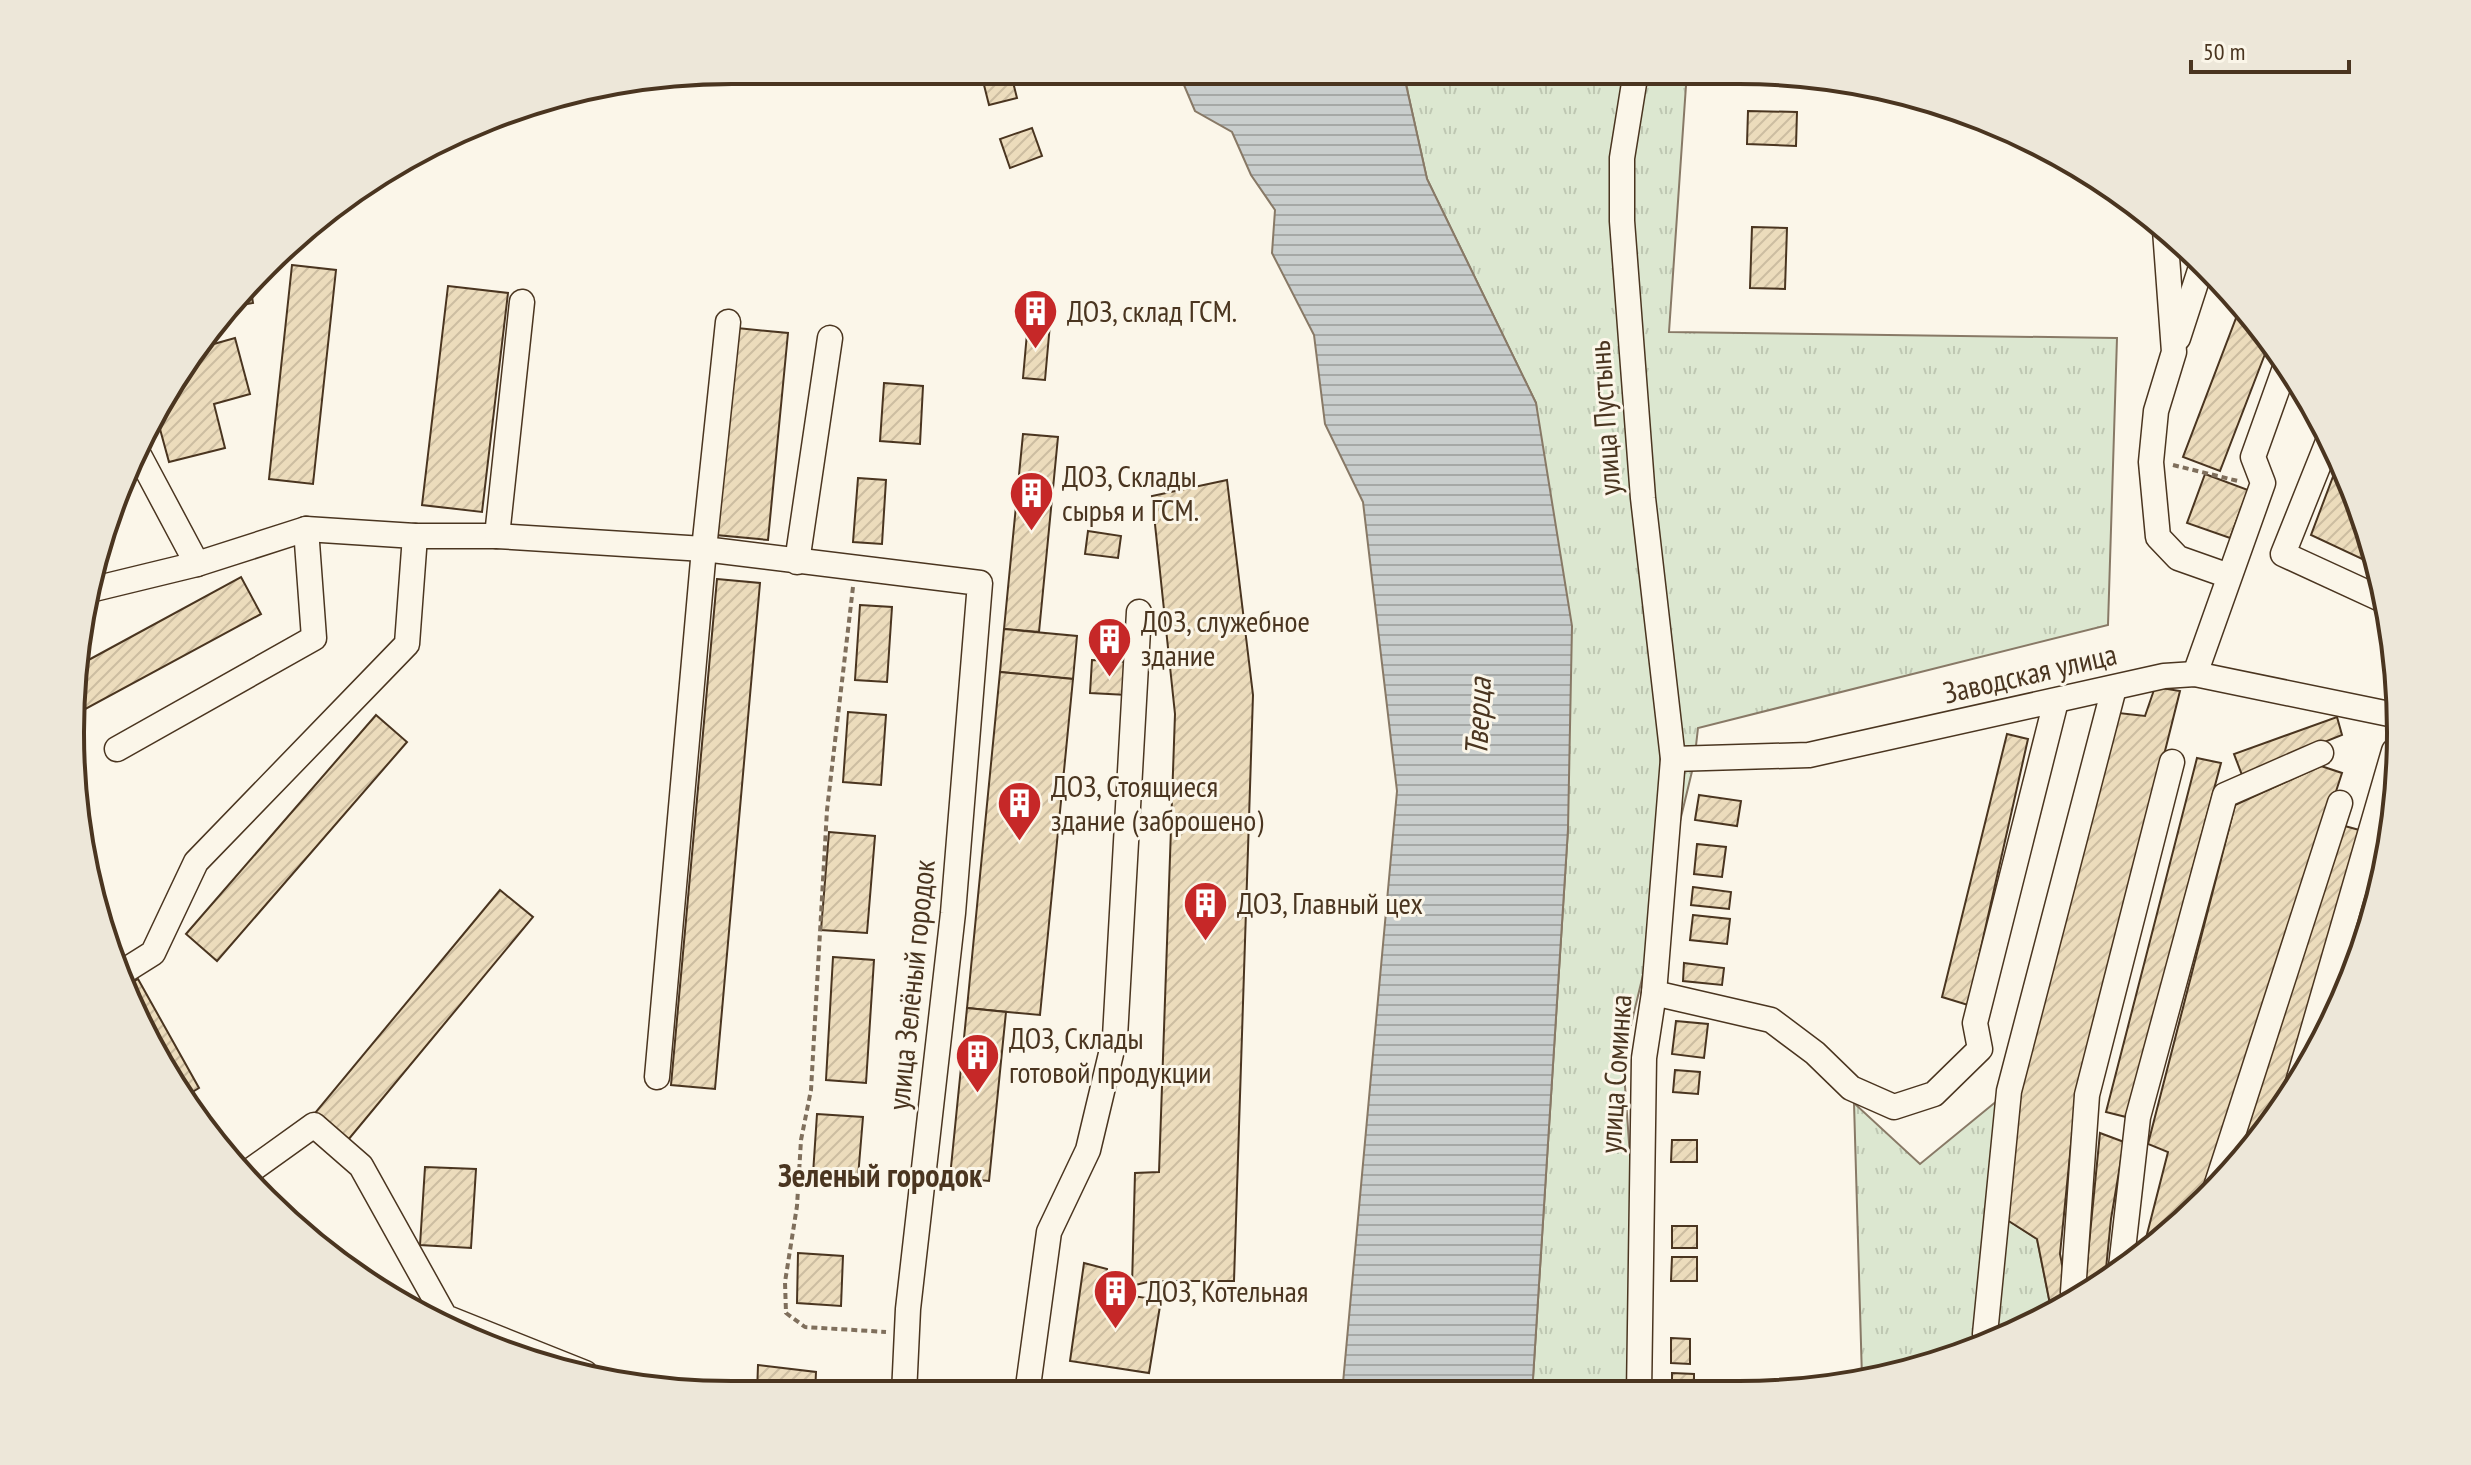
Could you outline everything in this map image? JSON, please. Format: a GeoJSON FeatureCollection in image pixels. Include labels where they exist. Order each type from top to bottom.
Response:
{"type":"FeatureCollection","features":[{"type":"Feature","properties":{"kind":"street","name":"улица Пустынь"},"geometry":{"type":"LineString","coordinates":[[1634,84],[1622,158],[1622,221],[1643,498],[1673,759]]}},
{"type":"Feature","properties":{"kind":"street"},"geometry":{"type":"LineString","coordinates":[[2166,245],[2174,352]]}},
{"type":"Feature","properties":{"kind":"street"},"geometry":{"type":"LineString","coordinates":[[2198,275],[2156,411],[2151,462],[2158,537],[2178,558],[2229,576]]}},
{"type":"Feature","properties":{"kind":"street"},"geometry":{"type":"LineString","coordinates":[[497,536],[522,302]]}},
{"type":"Feature","properties":{"kind":"street"},"geometry":{"type":"LineString","coordinates":[[657,1077],[704,549],[728,322]]}},
{"type":"Feature","properties":{"kind":"street"},"geometry":{"type":"LineString","coordinates":[[797,562],[830,338]]}},
{"type":"Feature","properties":{"kind":"street"},"geometry":{"type":"LineString","coordinates":[[2195,674],[2263,483],[2253,457],[2281,378]]}},
{"type":"Feature","properties":{"kind":"street"},"geometry":{"type":"LineString","coordinates":[[2323,453],[2283,554],[2372,595]]}},
{"type":"Feature","properties":{"kind":"street"},"geometry":{"type":"LineString","coordinates":[[143,463],[197,564]]}},
{"type":"Feature","properties":{"kind":"street"},"geometry":{"type":"LineString","coordinates":[[101,587],[197,564],[306,529],[415,536],[497,536],[704,549],[856,569]]}},
{"type":"Feature","properties":{"kind":"street"},"geometry":{"type":"LineString","coordinates":[[117,749],[314,638],[306,529]]}},
{"type":"Feature","properties":{"kind":"street"},"geometry":{"type":"LineString","coordinates":[[128,969],[153,953],[196,862],[407,644],[415,536]]}},
{"type":"Feature","properties":{"kind":"street","name":"улица Зелёный городок"},"geometry":{"type":"LineString","coordinates":[[856,569],[980,583],[953,913],[906,1338],[904,1381]]}},
{"type":"Feature","properties":{"kind":"street"},"geometry":{"type":"LineString","coordinates":[[1029,1381],[1049,1232],[1088,1150],[1115,1037],[1139,612]]}},
{"type":"Feature","properties":{"kind":"street","name":"Заводская улица"},"geometry":{"type":"LineString","coordinates":[[1673,759],[1809,755],[2164,676],[2195,674],[2387,713]]}},
{"type":"Feature","properties":{"kind":"street"},"geometry":{"type":"LineString","coordinates":[[1985,1333],[2009,1091],[2114,688]]}},
{"type":"Feature","properties":{"kind":"street"},"geometry":{"type":"LineString","coordinates":[[1654,993],[1771,1020],[1815,1053],[1851,1088],[1894,1107],[1934,1094],[1980,1049],[1975,1023],[2056,701]]}},
{"type":"Feature","properties":{"kind":"street"},"geometry":{"type":"LineString","coordinates":[[2122,1255],[2138,1117],[2225,795],[2321,753]]}},
{"type":"Feature","properties":{"kind":"street","name":"улица Соминка"},"geometry":{"type":"LineString","coordinates":[[1639,1381],[1644,1058],[1654,993],[1673,759]]}},
{"type":"Feature","properties":{"kind":"street"},"geometry":{"type":"LineString","coordinates":[[2073,1288],[2087,1095],[2172,762]]}},
{"type":"Feature","properties":{"kind":"street"},"geometry":{"type":"LineString","coordinates":[[2312,1035],[2385,781]]}},
{"type":"Feature","properties":{"kind":"street"},"geometry":{"type":"LineString","coordinates":[[2224,1162],[2340,803]]}},
{"type":"Feature","properties":{"kind":"street"},"geometry":{"type":"LineString","coordinates":[[253,1169],[314,1125],[361,1166],[442,1312]]}},
{"type":"Feature","properties":{"kind":"path"},"geometry":{"type":"LineString","coordinates":[[2151,462],[2194,468],[2243,482],[2263,483]]}},
{"type":"Feature","properties":{"kind":"path"},"geometry":{"type":"LineString","coordinates":[[856,569],[827,810],[811,1090],[801,1140],[797,1206],[785,1282],[786,1313],[805,1327],[894,1332],[906,1338]]}},
{"type":"Feature","properties":{"kind":"green space"},"geometry":{"type":"Polygon","coordinates":[[[1406,84],[1686,84],[1669,332],[2117,338],[2108,625],[1698,728],[1694,763],[1623,1058],[1646,1381],[1533,1381],[1568,829],[1536,403],[1427,179],[1406,84]]]}},
{"type":"Feature","properties":{"kind":"green space"},"geometry":{"type":"Polygon","coordinates":[[[2009,1091],[1997,1213],[2037,1239],[2049,1301],[1987,1332],[1947,1347],[1862,1369],[1854,1103],[1920,1164],[2009,1091]]]}},
{"type":"Feature","properties":{"kind":"water","name":"Тверца"},"geometry":{"type":"Polygon","coordinates":[[[1184,84],[1406,84],[1427,179],[1536,403],[1572,626],[1568,829],[1533,1381],[1343,1381],[1397,791],[1363,502],[1325,424],[1314,335],[1272,253],[1275,210],[1251,175],[1232,132],[1195,111],[1184,84]]]}},
{"type":"Feature","properties":{"kind":"building"},"geometry":{"type":"Polygon","coordinates":[[[984,84],[1014,84],[1017,98],[989,105],[984,84]]]}},
{"type":"Feature","properties":{"kind":"building"},"geometry":{"type":"Polygon","coordinates":[[[1748,111],[1797,112],[1796,146],[1747,144],[1748,111]]]}},
{"type":"Feature","properties":{"kind":"building"},"geometry":{"type":"Polygon","coordinates":[[[1032,128],[1042,156],[1010,168],[1000,139],[1032,128]]]}},
{"type":"Feature","properties":{"kind":"building"},"geometry":{"type":"Polygon","coordinates":[[[1752,227],[1787,228],[1785,289],[1750,288],[1752,227]]]}},
{"type":"Feature","properties":{"kind":"building"},"geometry":{"type":"Polygon","coordinates":[[[292,265],[336,270],[313,484],[269,479],[292,265]]]}},
{"type":"Feature","properties":{"kind":"building"},"geometry":{"type":"Polygon","coordinates":[[[448,286],[508,293],[482,512],[422,505],[448,286]]]}},
{"type":"Feature","properties":{"kind":"building"},"geometry":{"type":"Polygon","coordinates":[[[2236,318],[2265,354],[2220,471],[2183,457],[2236,318]]]}},
{"type":"Feature","properties":{"kind":"building","name":"ДОЗ, склад ГСМ."},"geometry":{"type":"Polygon","coordinates":[[[1028,322],[1050,324],[1045,380],[1023,378],[1028,322]]]}},
{"type":"Feature","properties":{"kind":"building"},"geometry":{"type":"Polygon","coordinates":[[[737,328],[788,333],[768,540],[716,535],[737,328]]]}},
{"type":"Feature","properties":{"kind":"building"},"geometry":{"type":"Polygon","coordinates":[[[235,338],[250,394],[214,404],[225,448],[169,462],[160,429],[193,372],[214,344],[235,338]]]}},
{"type":"Feature","properties":{"kind":"building"},"geometry":{"type":"Polygon","coordinates":[[[884,383],[923,386],[920,444],[880,441],[884,383]]]}},
{"type":"Feature","properties":{"kind":"building","name":"ДОЗ, Склады сырья и ГСМ."},"geometry":{"type":"Polygon","coordinates":[[[1023,434],[1058,437],[1039,632],[1004,629],[1023,434]]]}},
{"type":"Feature","properties":{"kind":"building"},"geometry":{"type":"Polygon","coordinates":[[[2205,474],[2248,490],[2230,538],[2187,523],[2205,474]]]}},
{"type":"Feature","properties":{"kind":"building"},"geometry":{"type":"Polygon","coordinates":[[[2334,475],[2353,524],[2362,559],[2311,535],[2334,475]]]}},
{"type":"Feature","properties":{"kind":"building"},"geometry":{"type":"Polygon","coordinates":[[[858,478],[886,480],[882,544],[853,542],[858,478]]]}},
{"type":"Feature","properties":{"kind":"building","name":"ДОЗ, Главный цех"},"geometry":{"type":"Polygon","coordinates":[[[1227,480],[1253,695],[1234,1281],[1151,1281],[1132,1286],[1135,1173],[1159,1172],[1175,714],[1152,496],[1227,480]]]}},
{"type":"Feature","properties":{"kind":"building"},"geometry":{"type":"Polygon","coordinates":[[[1088,531],[1121,536],[1118,558],[1085,554],[1088,531]]]}},
{"type":"Feature","properties":{"kind":"building"},"geometry":{"type":"Polygon","coordinates":[[[241,577],[261,614],[85,709],[89,660],[241,577]]]}},
{"type":"Feature","properties":{"kind":"building"},"geometry":{"type":"Polygon","coordinates":[[[717,579],[760,583],[715,1089],[671,1085],[717,579]]]}},
{"type":"Feature","properties":{"kind":"building"},"geometry":{"type":"Polygon","coordinates":[[[860,605],[892,607],[887,682],[855,680],[860,605]]]}},
{"type":"Feature","properties":{"kind":"building"},"geometry":{"type":"Polygon","coordinates":[[[1004,629],[1077,636],[1073,679],[1000,672],[1004,629]]]}},
{"type":"Feature","properties":{"kind":"building","name":"ДОЗ, служебное здание"},"geometry":{"type":"Polygon","coordinates":[[[1092,660],[1129,662],[1127,695],[1090,693],[1092,660]]]}},
{"type":"Feature","properties":{"kind":"building","name":"ДОЗ, Стоящиеся здание (заброшено)"},"geometry":{"type":"Polygon","coordinates":[[[1000,672],[1073,679],[1040,1015],[967,1008],[1000,672]]]}},
{"type":"Feature","properties":{"kind":"building"},"geometry":{"type":"Polygon","coordinates":[[[2155,687],[2180,691],[2074,1115],[2060,1254],[2067,1291],[2049,1301],[2037,1239],[2004,1218],[2018,1098],[2119,713],[2145,716],[2155,687]]]}},
{"type":"Feature","properties":{"kind":"building"},"geometry":{"type":"Polygon","coordinates":[[[848,712],[886,715],[881,785],[843,782],[848,712]]]}},
{"type":"Feature","properties":{"kind":"building"},"geometry":{"type":"Polygon","coordinates":[[[376,715],[407,742],[217,961],[186,934],[376,715]]]}},
{"type":"Feature","properties":{"kind":"building"},"geometry":{"type":"Polygon","coordinates":[[[2337,717],[2342,735],[2242,775],[2234,754],[2337,717]]]}},
{"type":"Feature","properties":{"kind":"building"},"geometry":{"type":"Polygon","coordinates":[[[2007,734],[2028,739],[1968,1005],[1942,997],[2007,734]]]}},
{"type":"Feature","properties":{"kind":"building"},"geometry":{"type":"Polygon","coordinates":[[[2197,758],[2221,763],[2130,1118],[2106,1112],[2197,758]]]}},
{"type":"Feature","properties":{"kind":"building"},"geometry":{"type":"Polygon","coordinates":[[[2321,766],[2342,773],[2211,1176],[2147,1236],[2168,1152],[2148,1144],[2235,805],[2321,766]]]}},
{"type":"Feature","properties":{"kind":"building"},"geometry":{"type":"Polygon","coordinates":[[[1699,795],[1741,801],[1737,826],[1695,820],[1699,795]]]}},
{"type":"Feature","properties":{"kind":"building"},"geometry":{"type":"Polygon","coordinates":[[[2341,825],[2363,831],[2293,1069],[2241,1141],[2341,825]]]}},
{"type":"Feature","properties":{"kind":"building"},"geometry":{"type":"Polygon","coordinates":[[[829,832],[875,836],[867,933],[821,930],[829,832]]]}},
{"type":"Feature","properties":{"kind":"building"},"geometry":{"type":"Polygon","coordinates":[[[1697,844],[1726,847],[1722,877],[1694,874],[1697,844]]]}},
{"type":"Feature","properties":{"kind":"building"},"geometry":{"type":"Polygon","coordinates":[[[2376,855],[2353,941],[2337,984],[2376,855]]]}},
{"type":"Feature","properties":{"kind":"building"},"geometry":{"type":"Polygon","coordinates":[[[1693,887],[1731,892],[1729,909],[1691,905],[1693,887]]]}},
{"type":"Feature","properties":{"kind":"building"},"geometry":{"type":"Polygon","coordinates":[[[500,890],[533,917],[348,1140],[315,1113],[500,890]]]}},
{"type":"Feature","properties":{"kind":"building"},"geometry":{"type":"Polygon","coordinates":[[[1693,915],[1730,919],[1727,944],[1690,940],[1693,915]]]}},
{"type":"Feature","properties":{"kind":"building"},"geometry":{"type":"Polygon","coordinates":[[[833,957],[874,960],[866,1083],[826,1080],[833,957]]]}},
{"type":"Feature","properties":{"kind":"building"},"geometry":{"type":"Polygon","coordinates":[[[1684,963],[1724,968],[1722,985],[1683,981],[1684,963]]]}},
{"type":"Feature","properties":{"kind":"building"},"geometry":{"type":"Polygon","coordinates":[[[138,979],[199,1088],[192,1092],[171,1057],[133,982],[138,979]]]}},
{"type":"Feature","properties":{"kind":"building","name":"ДОЗ, Склады готовой продукции"},"geometry":{"type":"Polygon","coordinates":[[[967,1008],[1006,1012],[989,1181],[950,1177],[967,1008]]]}},
{"type":"Feature","properties":{"kind":"building"},"geometry":{"type":"Polygon","coordinates":[[[1676,1021],[1708,1024],[1704,1058],[1672,1054],[1676,1021]]]}},
{"type":"Feature","properties":{"kind":"building"},"geometry":{"type":"Polygon","coordinates":[[[1675,1070],[1700,1072],[1698,1094],[1673,1092],[1675,1070]]]}},
{"type":"Feature","properties":{"kind":"building"},"geometry":{"type":"Polygon","coordinates":[[[817,1114],[863,1117],[858,1177],[813,1174],[817,1114]]]}},
{"type":"Feature","properties":{"kind":"building"},"geometry":{"type":"Polygon","coordinates":[[[2100,1133],[2124,1142],[2106,1267],[2085,1280],[2100,1133]]]}},
{"type":"Feature","properties":{"kind":"building"},"geometry":{"type":"Polygon","coordinates":[[[1672,1140],[1697,1140],[1697,1162],[1671,1162],[1672,1140]]]}},
{"type":"Feature","properties":{"kind":"building"},"geometry":{"type":"Polygon","coordinates":[[[425,1167],[476,1169],[471,1248],[420,1245],[425,1167]]]}},
{"type":"Feature","properties":{"kind":"building"},"geometry":{"type":"Polygon","coordinates":[[[1672,1226],[1697,1226],[1697,1248],[1672,1248],[1672,1226]]]}},
{"type":"Feature","properties":{"kind":"building"},"geometry":{"type":"Polygon","coordinates":[[[798,1253],[843,1256],[841,1306],[797,1303],[798,1253]]]}},
{"type":"Feature","properties":{"kind":"building"},"geometry":{"type":"Polygon","coordinates":[[[1672,1257],[1697,1257],[1697,1281],[1671,1281],[1672,1257]]]}},
{"type":"Feature","properties":{"kind":"building","name":"ДОЗ, Котельная"},"geometry":{"type":"Polygon","coordinates":[[[1084,1263],[1107,1269],[1104,1292],[1161,1300],[1149,1373],[1070,1361],[1084,1263]]]}},
{"type":"Feature","properties":{"kind":"building"},"geometry":{"type":"Polygon","coordinates":[[[1671,1338],[1690,1339],[1690,1364],[1671,1363],[1671,1338]]]}},
{"type":"Feature","properties":{"kind":"building"},"geometry":{"type":"Polygon","coordinates":[[[758,1365],[816,1372],[816,1381],[757,1381],[758,1365]]]}},
{"type":"Feature","properties":{"kind":"building"},"geometry":{"type":"Polygon","coordinates":[[[1672,1373],[1694,1374],[1694,1381],[1672,1381],[1672,1373]]]}},
{"type":"Feature","properties":{"kind":"place","name":"ДОЗ, склад ГСМ."},"geometry":{"type":"Point","coordinates":[1036,351]}},
{"type":"Feature","properties":{"kind":"place","name":"ДОЗ, Склады сырья и ГСМ."},"geometry":{"type":"Point","coordinates":[1031,533]}},
{"type":"Feature","properties":{"kind":"place","name":"ДОЗ, служебное здание"},"geometry":{"type":"Point","coordinates":[1110,678]}},
{"type":"Feature","properties":{"kind":"place","name":"ДОЗ, Стоящиеся здание (заброшено)"},"geometry":{"type":"Point","coordinates":[1020,843]}},
{"type":"Feature","properties":{"kind":"place","name":"ДОЗ, Главный цех"},"geometry":{"type":"Point","coordinates":[1206,943]}},
{"type":"Feature","properties":{"kind":"place","name":"ДОЗ, Склады готовой продукции"},"geometry":{"type":"Point","coordinates":[978,1095]}},
{"type":"Feature","properties":{"kind":"place","name":"ДОЗ, Котельная"},"geometry":{"type":"Point","coordinates":[1115,1331]}},
{"type":"Feature","properties":{"kind":"district","name":"Зеленый городок"},"geometry":{"type":"Point","coordinates":[880,1176]}}]}
